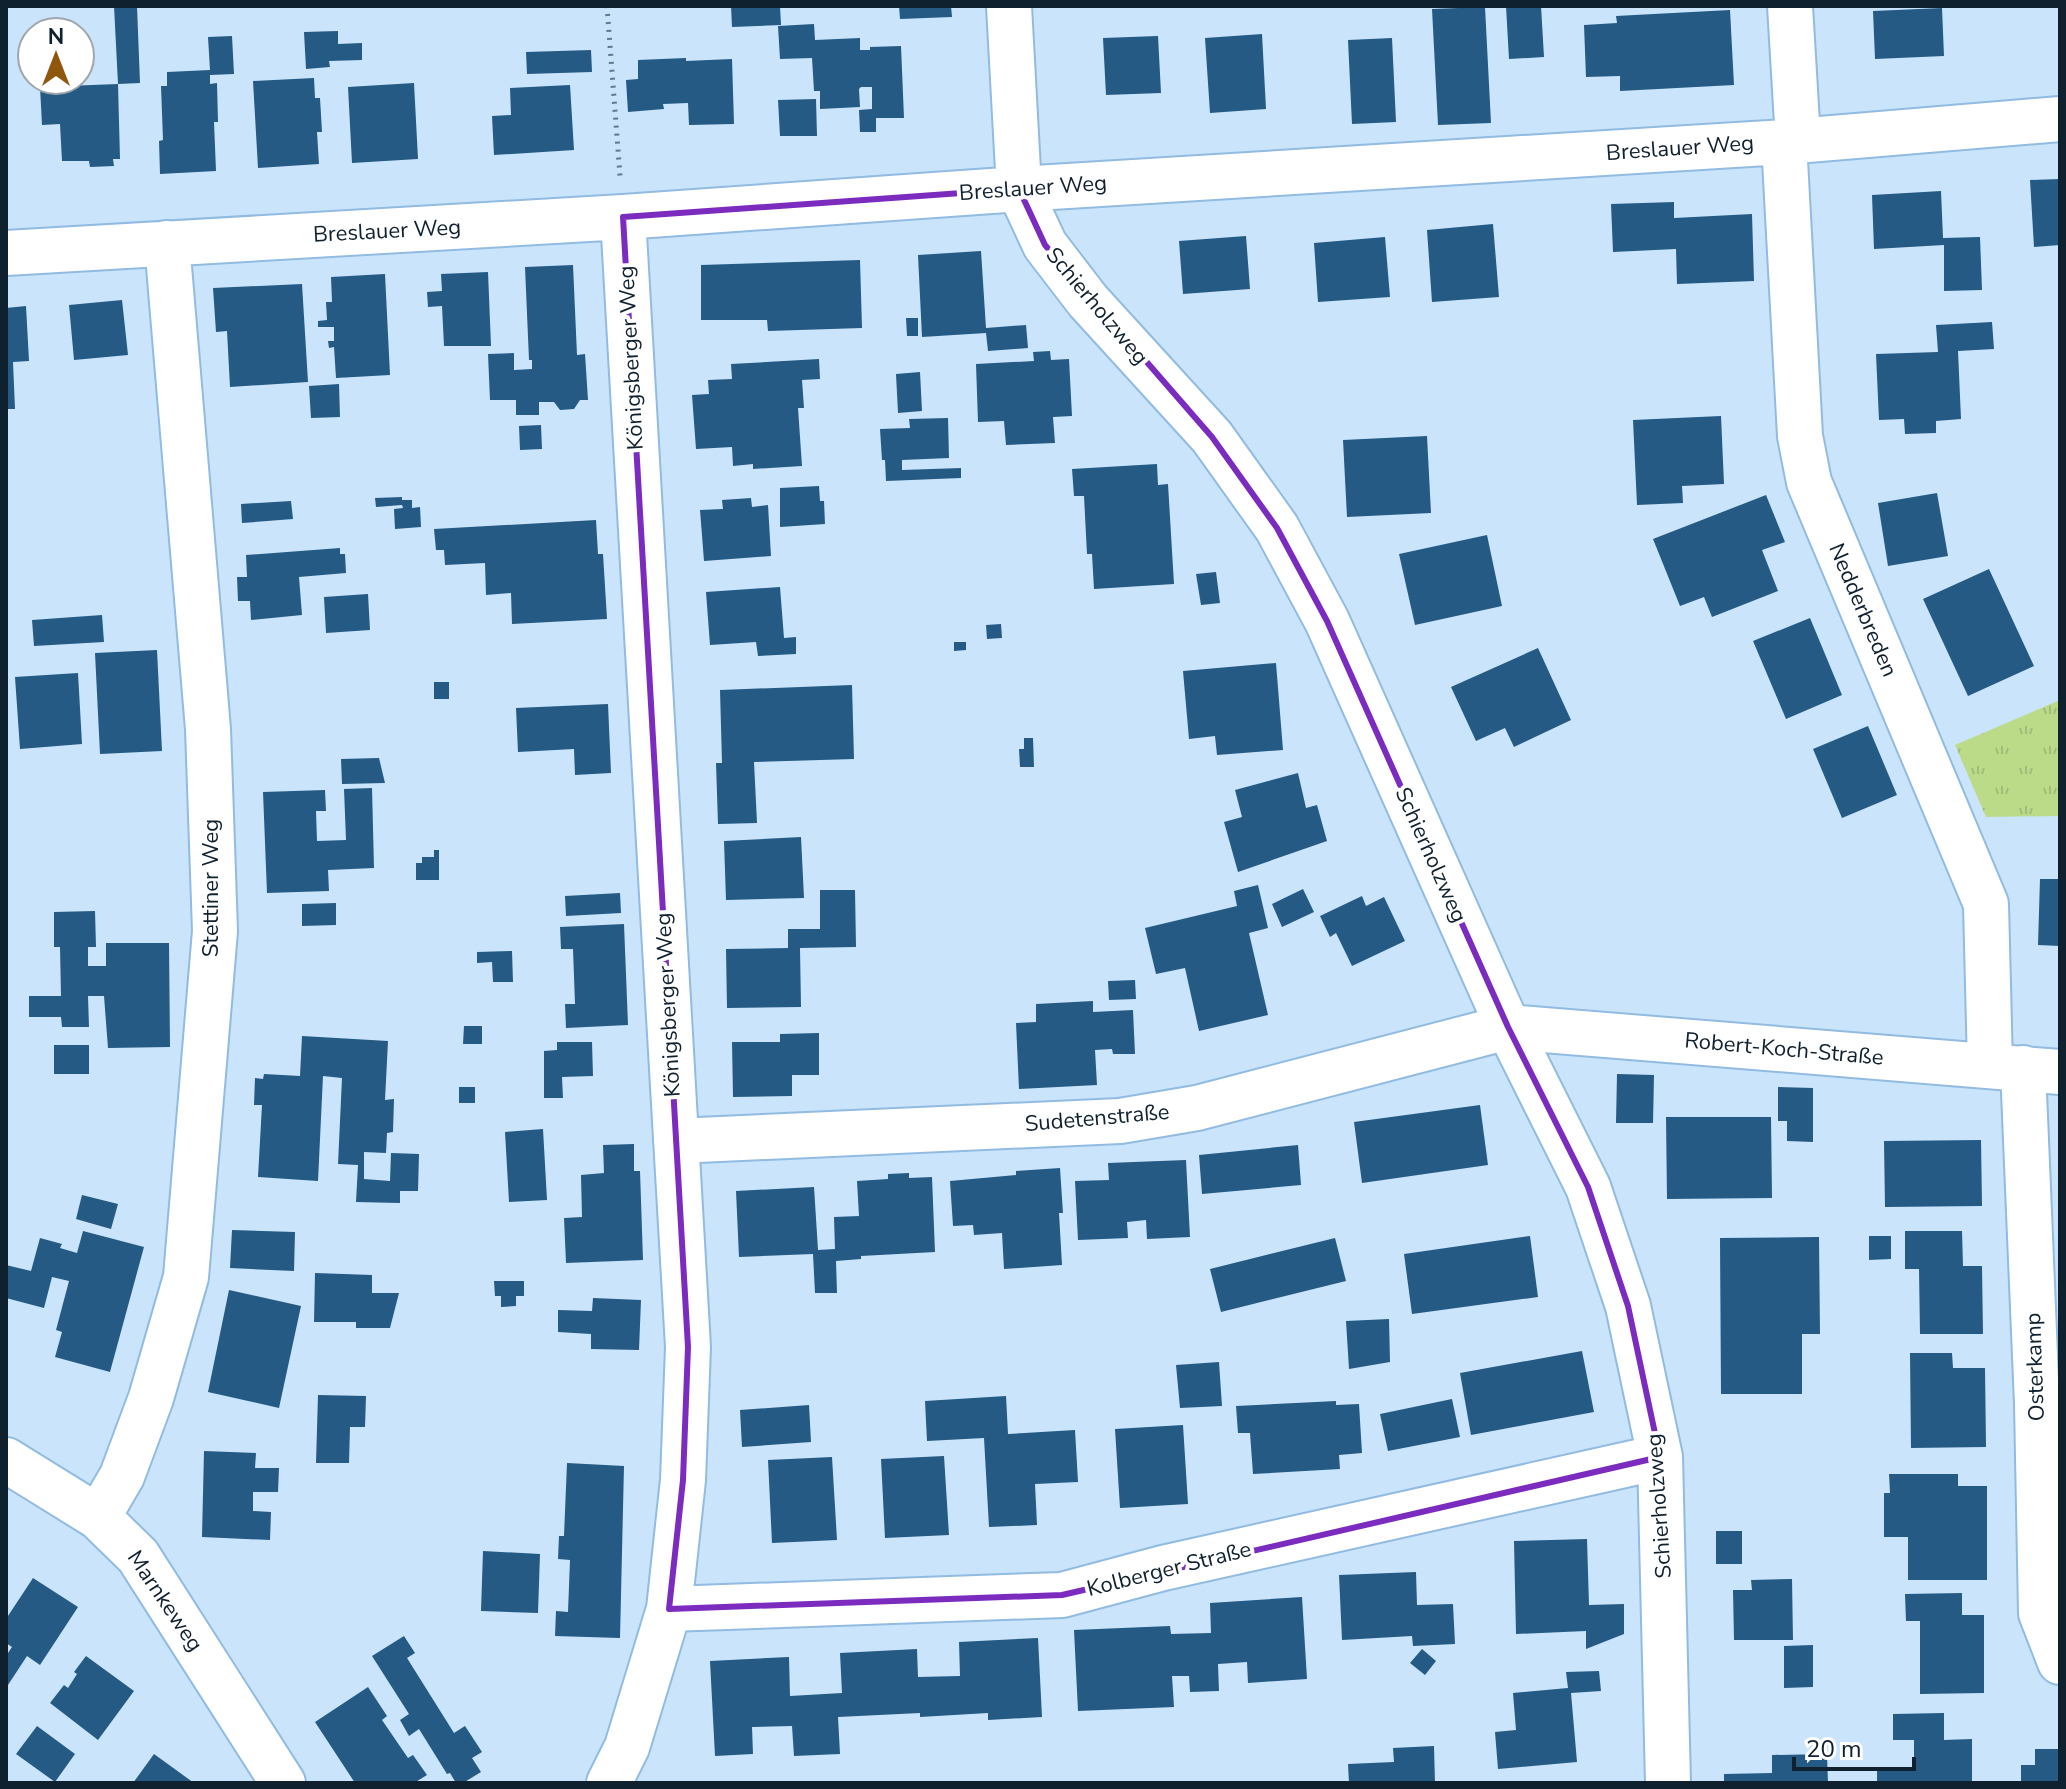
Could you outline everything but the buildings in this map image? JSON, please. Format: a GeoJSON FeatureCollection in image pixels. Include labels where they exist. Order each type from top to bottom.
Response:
{"type":"FeatureCollection","features":[{"type":"Feature","properties":{"kind":"street","name":"Schierholzweg"},"geometry":{"type":"LineString","coordinates":[[1009,6],[1019,189],[1045,245],[1088,301],[1212,437],[1277,528],[1327,621],[1508,1027],[1588,1187],[1628,1306],[1660,1457],[1668,1783]]}},
{"type":"Feature","properties":{"kind":"street","name":"Nedderbreden"},"geometry":{"type":"LineString","coordinates":[[1790,6],[1800,436],[1809,482],[1986,904],[2024,1069]]}},
{"type":"Feature","properties":{"kind":"street","name":"Breslauer Weg"},"geometry":{"type":"LineString","coordinates":[[6,253],[623,217],[1791,141],[2060,119]]}},
{"type":"Feature","properties":{"kind":"street","name":"Königsberger Weg"},"geometry":{"type":"LineString","coordinates":[[609,1783],[627,1747],[669,1609],[683,1480],[688,1347],[623,217]]}},
{"type":"Feature","properties":{"kind":"street","name":"Stettiner Weg"},"geometry":{"type":"LineString","coordinates":[[98,1517],[122,1476],[151,1398],[186,1277],[215,931],[208,729],[167,243]]}},
{"type":"Feature","properties":{"kind":"street","name":"Robert-Koch-Straße"},"geometry":{"type":"LineString","coordinates":[[1508,1027],[2024,1069]]}},
{"type":"Feature","properties":{"kind":"street","name":"Sudetenstraße"},"geometry":{"type":"LineString","coordinates":[[676,1141],[1120,1121],[1197,1108],[1508,1027]]}},
{"type":"Feature","properties":{"kind":"street","name":"Osterkamp"},"geometry":{"type":"LineString","coordinates":[[2024,1069],[2037,1404],[2041,1613],[2060,1662]]}},
{"type":"Feature","properties":{"kind":"street","name":"Kolberger Straße"},"geometry":{"type":"LineString","coordinates":[[669,1609],[1062,1595],[1179,1565],[1660,1457]]}},
{"type":"Feature","properties":{"kind":"street","name":"Marnkeweg"},"geometry":{"type":"LineString","coordinates":[[6,1460],[98,1517],[138,1556],[283,1783]]}},
{"type":"Feature","properties":{"kind":"path"},"geometry":{"type":"LineString","coordinates":[[607,6],[623,217]]}},
{"type":"Feature","properties":{"kind":"highlighted area"},"geometry":{"type":"Polygon","coordinates":[[[1019,189],[1045,245],[1212,437],[1277,528],[1327,621],[1508,1027],[1588,1187],[1628,1306],[1660,1457],[1062,1595],[669,1609],[683,1480],[688,1347],[623,217],[1019,189]]]}},
{"type":"Feature","properties":{"kind":"green space"},"geometry":{"type":"Polygon","coordinates":[[[2060,700],[2060,816],[1986,817],[1955,745],[2060,700]]]}}]}
